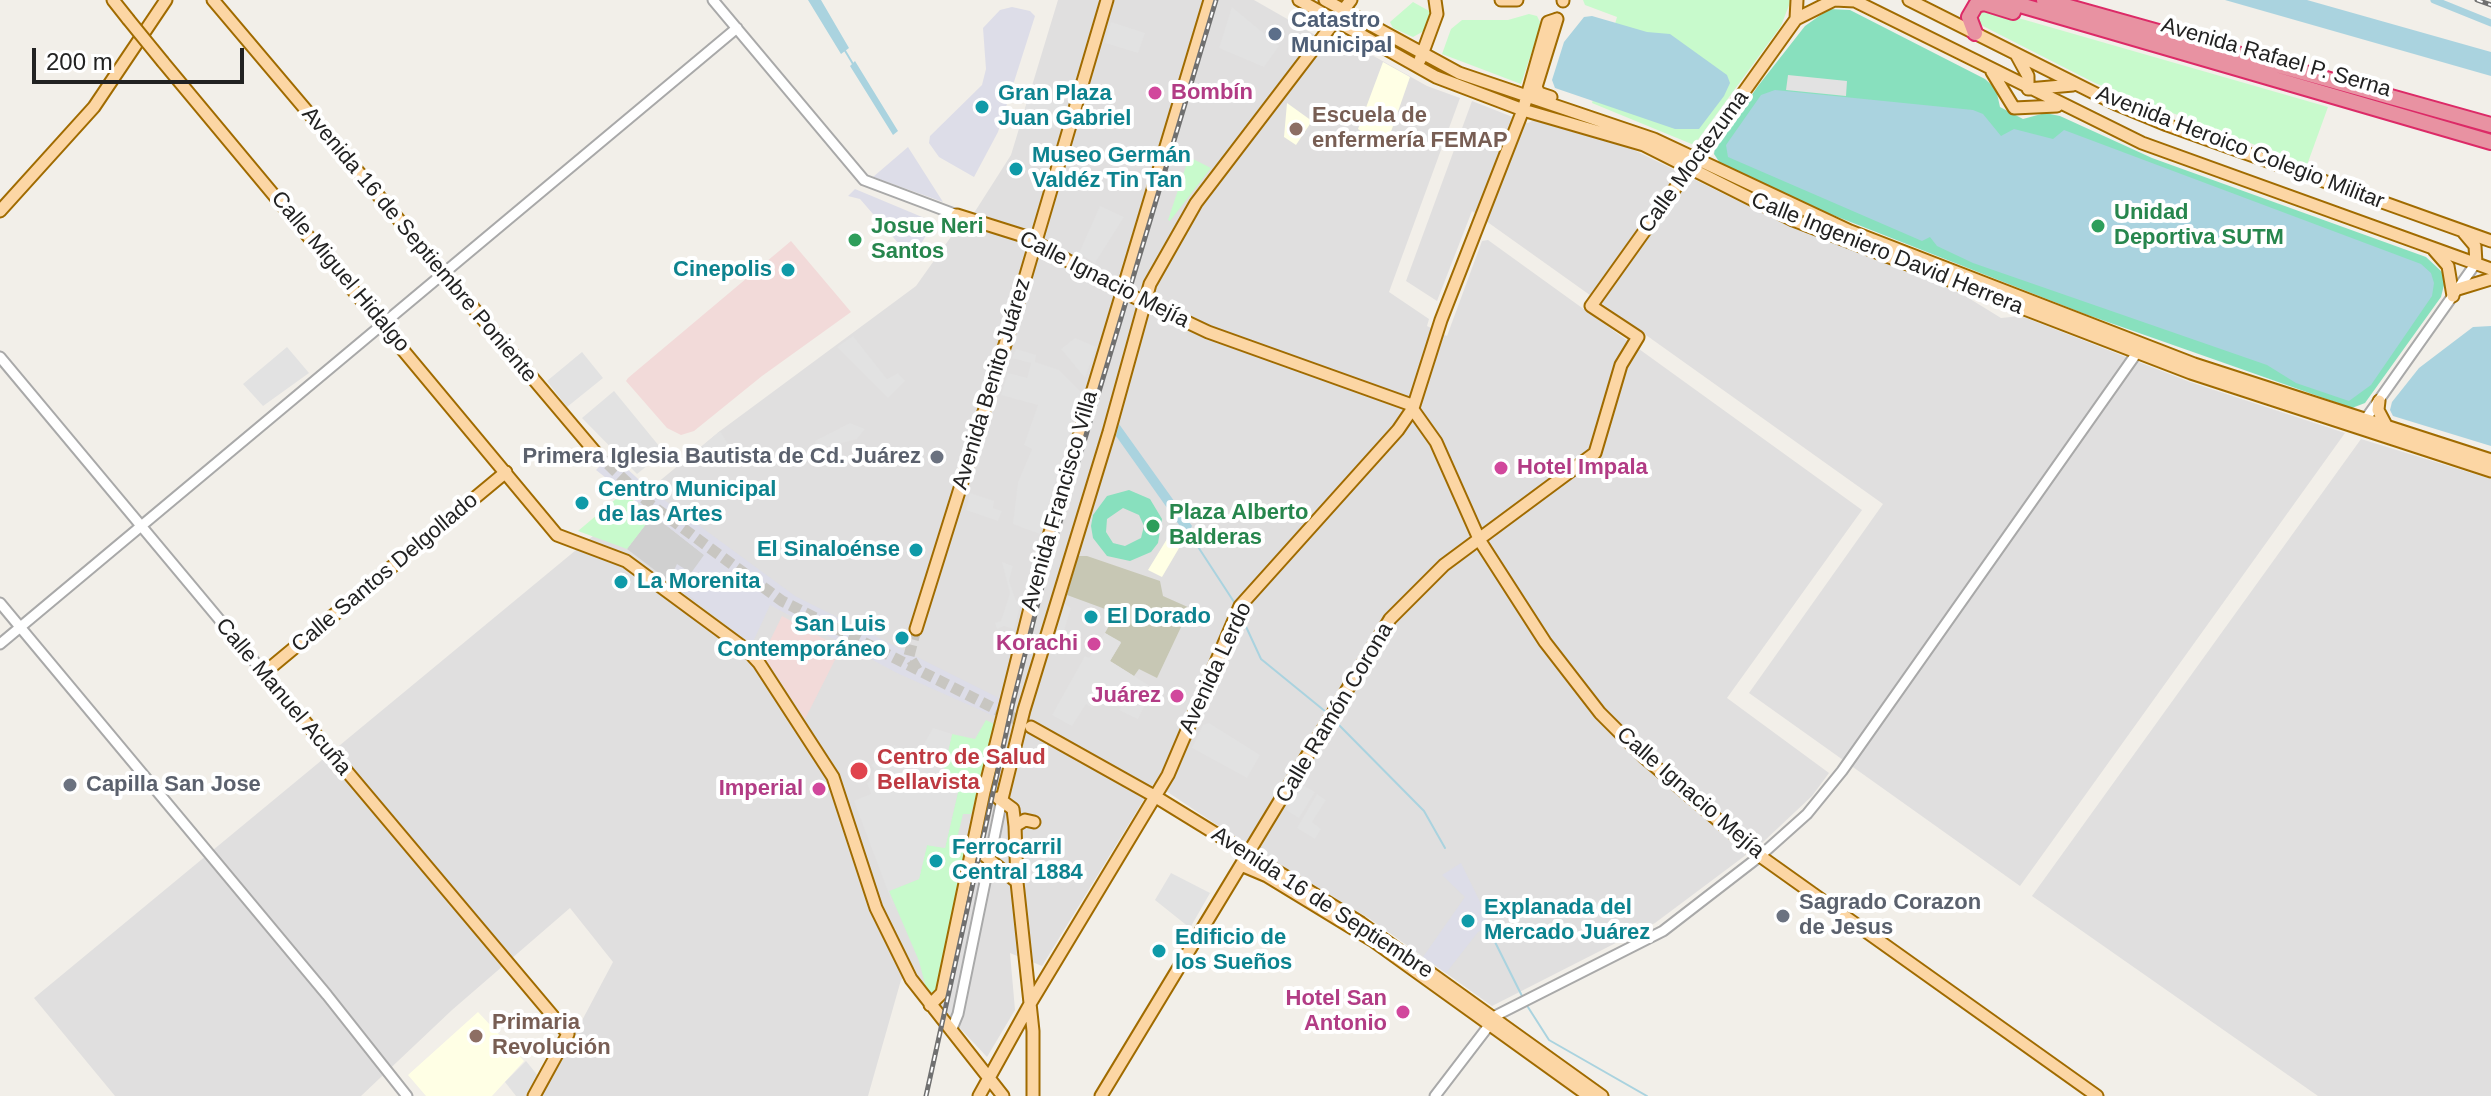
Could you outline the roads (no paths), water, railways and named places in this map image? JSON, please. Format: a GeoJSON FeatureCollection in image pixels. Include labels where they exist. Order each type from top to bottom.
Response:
{"type":"FeatureCollection","features":[{"type":"Feature","properties":{"kind":"highway","name":"Avenida Rafael P. Serna"},"geometry":{"type":"LineString","coordinates":[[2003,0],[2491,142]]}},
{"type":"Feature","properties":{"kind":"highway","name":"Avenida Rafael P. Serna"},"geometry":{"type":"LineString","coordinates":[[2044,0],[2491,125]]}},
{"type":"Feature","properties":{"kind":"highway"},"geometry":{"type":"LineString","coordinates":[[1975,33],[1969,22],[1970,12],[1976,5],[1984,3],[2143,48],[2174,51]]}},
{"type":"Feature","properties":{"kind":"main road","name":"Calle Miguel Hidalgo"},"geometry":{"type":"LineString","coordinates":[[113,0],[557,535],[626,561],[748,651],[759,663],[833,777],[876,908],[911,979],[930,1005]]}},
{"type":"Feature","properties":{"kind":"main road"},"geometry":{"type":"LineString","coordinates":[[0,211],[86,117],[166,0]]}},
{"type":"Feature","properties":{"kind":"main road","name":"Avenida 16 de Septiembre Poniente"},"geometry":{"type":"LineString","coordinates":[[213,0],[442,275],[596,453]]}},
{"type":"Feature","properties":{"kind":"main road","name":"Avenida Benito Juárez"},"geometry":{"type":"LineString","coordinates":[[916,629],[1021,293],[1107,0]]}},
{"type":"Feature","properties":{"kind":"main road","name":"Avenida Francisco Villa"},"geometry":{"type":"LineString","coordinates":[[930,1005],[942,993],[1020,642],[1088,402],[1210,0]]}},
{"type":"Feature","properties":{"kind":"main road","name":"Calle Ingeniero David Herrera"},"geometry":{"type":"LineString","coordinates":[[1299,0],[1418,68],[1523,110],[1644,145],[2140,348],[2491,471]]}},
{"type":"Feature","properties":{"kind":"main road","name":"Calle Ingeniero David Herrera"},"geometry":{"type":"LineString","coordinates":[[1325,0],[1422,55],[1527,97],[1618,125],[1694,164]]}},
{"type":"Feature","properties":{"kind":"main road","name":"Avenida Francisco Villa"},"geometry":{"type":"LineString","coordinates":[[1000,798],[1114,416],[1148,290],[1167,249],[1196,203],[1351,0]]}},
{"type":"Feature","properties":{"kind":"main road"},"geometry":{"type":"LineString","coordinates":[[1418,68],[1437,14],[1435,0]]}},
{"type":"Feature","properties":{"kind":"main road"},"geometry":{"type":"LineString","coordinates":[[1501,0],[1517,0]]}},
{"type":"Feature","properties":{"kind":"main road"},"geometry":{"type":"LineString","coordinates":[[1796,19],[1797,0]]}},
{"type":"Feature","properties":{"kind":"main road","name":"Calle Moctezuma"},"geometry":{"type":"LineString","coordinates":[[1638,337],[1591,306],[1796,19],[1834,0],[1854,0]]}},
{"type":"Feature","properties":{"kind":"main road","name":"Avenida Heroico Colegio Militar"},"geometry":{"type":"LineString","coordinates":[[1854,0],[2062,106],[2155,148],[2491,269]]}},
{"type":"Feature","properties":{"kind":"main road","name":"Avenida Heroico Colegio Militar"},"geometry":{"type":"LineString","coordinates":[[1909,0],[2077,85],[2167,125],[2491,241]]}},
{"type":"Feature","properties":{"kind":"main road","name":"Avenida Lerdo"},"geometry":{"type":"LineString","coordinates":[[979,1096],[1030,1004],[1156,797],[1236,613],[1388,442],[1413,408],[1441,320],[1523,110],[1548,22],[1557,19],[1537,91],[1611,118],[1618,125]]}},
{"type":"Feature","properties":{"kind":"main road"},"geometry":{"type":"LineString","coordinates":[[2016,54],[2028,76],[2028,89],[2043,85],[2077,85]]}},
{"type":"Feature","properties":{"kind":"main road"},"geometry":{"type":"LineString","coordinates":[[1990,70],[2014,108],[2062,106]]}},
{"type":"Feature","properties":{"kind":"main road"},"geometry":{"type":"LineString","coordinates":[[1580,115],[1590,122],[1592,128]]}},
{"type":"Feature","properties":{"kind":"main road","name":"Calle Ignacio Mejía"},"geometry":{"type":"LineString","coordinates":[[957,215],[1036,241],[1121,291],[1224,339],[1371,389],[1413,408],[1436,442],[1480,541],[1552,653],[1600,713],[1674,786],[1760,856],[2097,1096]]}},
{"type":"Feature","properties":{"kind":"main road"},"geometry":{"type":"LineString","coordinates":[[2461,231],[2475,246],[2476,263],[2491,256]]}},
{"type":"Feature","properties":{"kind":"main road"},"geometry":{"type":"LineString","coordinates":[[2431,247],[2448,266],[2455,292],[2491,279]]}},
{"type":"Feature","properties":{"kind":"main road","name":"Calle Ramón Corona"},"geometry":{"type":"LineString","coordinates":[[1101,1096],[1390,619],[1444,565],[1595,453],[1624,359],[1638,337]]}},
{"type":"Feature","properties":{"kind":"main road"},"geometry":{"type":"LineString","coordinates":[[2379,401],[2382,421],[2387,427]]}},
{"type":"Feature","properties":{"kind":"main road","name":"Calle Ingeniero David Herrera"},"geometry":{"type":"LineString","coordinates":[[2361,425],[2387,427],[2491,460]]}},
{"type":"Feature","properties":{"kind":"main road","name":"Calle Santos Delgollado"},"geometry":{"type":"LineString","coordinates":[[264,673],[506,472]]}},
{"type":"Feature","properties":{"kind":"main road","name":"Calle Manuel Acuña"},"geometry":{"type":"LineString","coordinates":[[264,673],[568,1034],[534,1096]]}},
{"type":"Feature","properties":{"kind":"main road","name":"Avenida 16 de Septiembre"},"geometry":{"type":"LineString","coordinates":[[1031,727],[1156,797],[1377,933],[1589,1096]]}},
{"type":"Feature","properties":{"kind":"main road"},"geometry":{"type":"LineString","coordinates":[[1000,798],[1013,809],[1015,826],[1017,882],[1030,1004],[1033,1096]]}},
{"type":"Feature","properties":{"kind":"main road"},"geometry":{"type":"LineString","coordinates":[[1015,826],[1025,820],[1034,822]]}},
{"type":"Feature","properties":{"kind":"main road"},"geometry":{"type":"LineString","coordinates":[[988,858],[1017,882]]}},
{"type":"Feature","properties":{"kind":"main road","name":"Avenida 16 de Septiembre"},"geometry":{"type":"LineString","coordinates":[[1241,865],[1267,876],[1356,930],[1602,1096]]}},
{"type":"Feature","properties":{"kind":"main road"},"geometry":{"type":"LineString","coordinates":[[930,1005],[1003,1096]]}},
{"type":"Feature","properties":{"kind":"street"},"geometry":{"type":"LineString","coordinates":[[0,644],[737,28],[713,0]]}},
{"type":"Feature","properties":{"kind":"street","name":"Calle Ignacio Mejía"},"geometry":{"type":"LineString","coordinates":[[737,28],[859,175],[874,186],[957,215]]}},
{"type":"Feature","properties":{"kind":"street"},"geometry":{"type":"LineString","coordinates":[[2361,425],[2476,263]]}},
{"type":"Feature","properties":{"kind":"street"},"geometry":{"type":"LineString","coordinates":[[1435,1096],[1491,1022],[1528,998],[1646,941],[1760,856],[1828,790],[2140,348]]}},
{"type":"Feature","properties":{"kind":"street","name":"Calle Manuel Acuña"},"geometry":{"type":"LineString","coordinates":[[0,357],[264,673]]}},
{"type":"Feature","properties":{"kind":"street"},"geometry":{"type":"LineString","coordinates":[[0,603],[407,1096]]}},
{"type":"Feature","properties":{"kind":"street","name":"Avenida Francisco Villa"},"geometry":{"type":"LineString","coordinates":[[951,1031],[958,1014],[1000,798]]}},
{"type":"Feature","properties":{"kind":"water"},"geometry":{"type":"Polygon","coordinates":[[[808,0],[821,0],[849,48],[841,54],[808,0]]]}},
{"type":"Feature","properties":{"kind":"water"},"geometry":{"type":"Polygon","coordinates":[[[2225,0],[2307,0],[2491,52],[2491,76],[2225,0]]]}},
{"type":"Feature","properties":{"kind":"water"},"geometry":{"type":"Polygon","coordinates":[[[1592,16],[1647,32],[1670,34],[1727,75],[1730,83],[1724,96],[1699,129],[1675,129],[1555,88],[1552,80],[1564,42],[1584,17],[1592,16]]]}},
{"type":"Feature","properties":{"kind":"water"},"geometry":{"type":"Polygon","coordinates":[[[855,61],[898,131],[893,135],[850,66],[855,61]]]}},
{"type":"Feature","properties":{"kind":"water","name":"Unidad Deportiva SUTM"},"geometry":{"type":"Polygon","coordinates":[[[1775,90],[1973,110],[1983,114],[2001,136],[2014,129],[2053,139],[2064,130],[2421,264],[2431,273],[2434,283],[2432,296],[2371,385],[2349,401],[2296,383],[2267,365],[1973,263],[1937,246],[1930,237],[1922,241],[1728,157],[1726,145],[1761,95],[1775,90]]]}},
{"type":"Feature","properties":{"kind":"water"},"geometry":{"type":"Polygon","coordinates":[[[2491,326],[2491,446],[2393,416],[2390,410],[2392,402],[2419,368],[2473,327],[2491,326]]]}},
{"type":"Feature","properties":{"kind":"water"},"geometry":{"type":"Polygon","coordinates":[[[1119,424],[1192,526],[1187,536],[1116,436],[1119,424]]]}},
{"type":"Feature","properties":{"kind":"waterway"},"geometry":{"type":"LineString","coordinates":[[2434,0],[2491,23]]}},
{"type":"Feature","properties":{"kind":"waterway"},"geometry":{"type":"LineString","coordinates":[[844,49],[853,64]]}},
{"type":"Feature","properties":{"kind":"waterway"},"geometry":{"type":"LineString","coordinates":[[1189,533],[1236,605]]}},
{"type":"Feature","properties":{"kind":"waterway"},"geometry":{"type":"LineString","coordinates":[[1242,618],[1261,659],[1326,712]]}},
{"type":"Feature","properties":{"kind":"waterway"},"geometry":{"type":"LineString","coordinates":[[1334,720],[1424,811],[1445,848]]}},
{"type":"Feature","properties":{"kind":"waterway"},"geometry":{"type":"LineString","coordinates":[[1488,928],[1523,998]]}},
{"type":"Feature","properties":{"kind":"waterway"},"geometry":{"type":"LineString","coordinates":[[1526,1004],[1549,1040],[1647,1096]]}},
{"type":"Feature","properties":{"kind":"tunnel"},"geometry":{"type":"LineString","coordinates":[[596,453],[650,504],[782,601],[1027,725]]}},
{"type":"Feature","properties":{"kind":"tunnel"},"geometry":{"type":"LineString","coordinates":[[916,629],[909,656],[918,671]]}},
{"type":"Feature","properties":{"kind":"railway"},"geometry":{"type":"LineString","coordinates":[[926,1096],[1013,702],[1049,559],[1216,0]]}},
{"type":"Feature","properties":{"kind":"railway"},"geometry":{"type":"LineString","coordinates":[[2477,0],[2491,5]]}},
{"type":"Feature","properties":{"kind":"place","name":"Catastro Municipal"},"geometry":{"type":"Point","coordinates":[1275,34]}},
{"type":"Feature","properties":{"kind":"place","name":"Bombín"},"geometry":{"type":"Point","coordinates":[1155,93]}},
{"type":"Feature","properties":{"kind":"place","name":"Gran Plaza Juan Gabriel"},"geometry":{"type":"Point","coordinates":[982,107]}},
{"type":"Feature","properties":{"kind":"place","name":"Escuela de enfermería FEMAP"},"geometry":{"type":"Point","coordinates":[1296,129]}},
{"type":"Feature","properties":{"kind":"place","name":"Museo Germán Valdéz Tin Tan"},"geometry":{"type":"Point","coordinates":[1016,169]}},
{"type":"Feature","properties":{"kind":"place","name":"Unidad Deportiva SUTM"},"geometry":{"type":"Point","coordinates":[2098,226]}},
{"type":"Feature","properties":{"kind":"place","name":"Josue Neri Santos"},"geometry":{"type":"Point","coordinates":[855,240]}},
{"type":"Feature","properties":{"kind":"place","name":"Cinepolis"},"geometry":{"type":"Point","coordinates":[788,270]}},
{"type":"Feature","properties":{"kind":"place","name":"Primera Iglesia Bautista de Cd. Juárez"},"geometry":{"type":"Point","coordinates":[937,457]}},
{"type":"Feature","properties":{"kind":"place","name":"Hotel Impala"},"geometry":{"type":"Point","coordinates":[1501,468]}},
{"type":"Feature","properties":{"kind":"place","name":"Centro Municipal de las Artes"},"geometry":{"type":"Point","coordinates":[582,503]}},
{"type":"Feature","properties":{"kind":"place","name":"Plaza Alberto Balderas"},"geometry":{"type":"Point","coordinates":[1153,526]}},
{"type":"Feature","properties":{"kind":"place","name":"El Sinaloénse"},"geometry":{"type":"Point","coordinates":[916,550]}},
{"type":"Feature","properties":{"kind":"place","name":"La Morenita"},"geometry":{"type":"Point","coordinates":[621,582]}},
{"type":"Feature","properties":{"kind":"place","name":"El Dorado"},"geometry":{"type":"Point","coordinates":[1091,617]}},
{"type":"Feature","properties":{"kind":"place","name":"San Luis Contemporáneo"},"geometry":{"type":"Point","coordinates":[902,638]}},
{"type":"Feature","properties":{"kind":"place","name":"Korachi"},"geometry":{"type":"Point","coordinates":[1094,644]}},
{"type":"Feature","properties":{"kind":"place","name":"Juárez"},"geometry":{"type":"Point","coordinates":[1177,696]}},
{"type":"Feature","properties":{"kind":"place","name":"Centro de Salud Bellavista"},"geometry":{"type":"Point","coordinates":[859,771]}},
{"type":"Feature","properties":{"kind":"place","name":"Capilla San Jose"},"geometry":{"type":"Point","coordinates":[70,785]}},
{"type":"Feature","properties":{"kind":"place","name":"Imperial"},"geometry":{"type":"Point","coordinates":[819,789]}},
{"type":"Feature","properties":{"kind":"place","name":"Ferrocarril Central 1884"},"geometry":{"type":"Point","coordinates":[936,861]}},
{"type":"Feature","properties":{"kind":"place","name":"Sagrado Corazon de Jesus"},"geometry":{"type":"Point","coordinates":[1783,916]}},
{"type":"Feature","properties":{"kind":"place","name":"Explanada del Mercado Juárez"},"geometry":{"type":"Point","coordinates":[1468,921]}},
{"type":"Feature","properties":{"kind":"place","name":"Edificio de los Sueños"},"geometry":{"type":"Point","coordinates":[1159,951]}},
{"type":"Feature","properties":{"kind":"place","name":"Hotel San Antonio"},"geometry":{"type":"Point","coordinates":[1403,1012]}},
{"type":"Feature","properties":{"kind":"place","name":"Primaria Revolución"},"geometry":{"type":"Point","coordinates":[476,1036]}}]}
